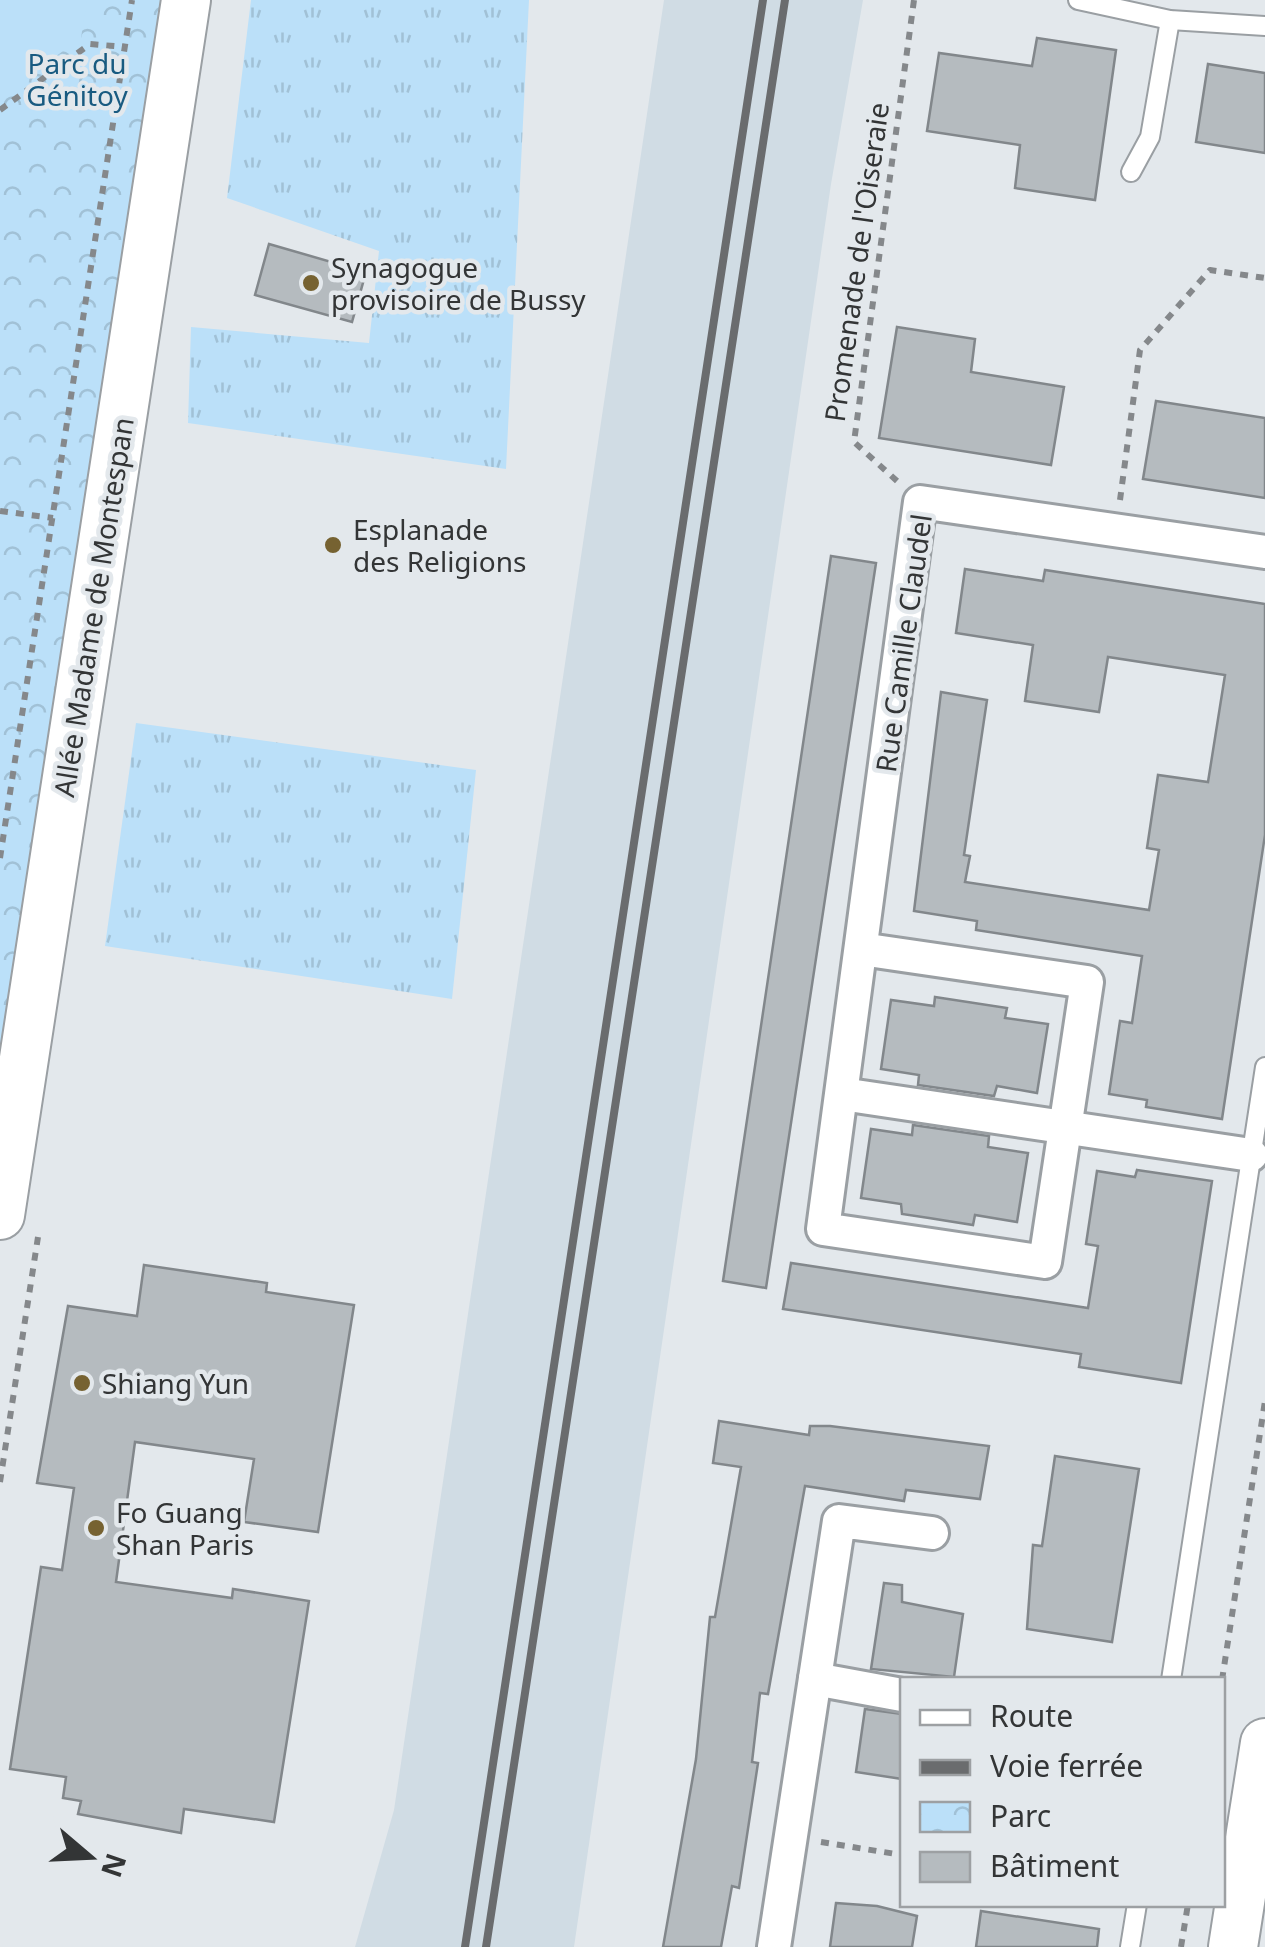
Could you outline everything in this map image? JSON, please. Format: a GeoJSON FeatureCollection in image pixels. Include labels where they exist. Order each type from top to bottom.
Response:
{"type":"FeatureCollection","features":[{"type":"Feature","properties":{"kind":"street","name":"Allée Madame de Montespan"},"geometry":{"type":"LineString","coordinates":[[0,1215],[186,0]]}},
{"type":"Feature","properties":{"kind":"street","name":"Rue Camille Claudel"},"geometry":{"type":"LineString","coordinates":[[861,949],[1087,982],[1045,1262],[823,1229],[920,502],[1265,552]]}},
{"type":"Feature","properties":{"kind":"street"},"geometry":{"type":"LineString","coordinates":[[842,1094],[1252,1156]]}},
{"type":"Feature","properties":{"kind":"street"},"geometry":{"type":"LineString","coordinates":[[774,1947],[840,1520],[932,1533]]}},
{"type":"Feature","properties":{"kind":"street"},"geometry":{"type":"LineString","coordinates":[[815,1680],[900,1695]]}},
{"type":"Feature","properties":{"kind":"street"},"geometry":{"type":"LineString","coordinates":[[1234,1947],[1265,1743]]}},
{"type":"Feature","properties":{"kind":"lane"},"geometry":{"type":"LineString","coordinates":[[1078,0],[1170,20],[1265,26]]}},
{"type":"Feature","properties":{"kind":"lane"},"geometry":{"type":"LineString","coordinates":[[1132,172],[1150,137],[1170,20]]}},
{"type":"Feature","properties":{"kind":"lane"},"geometry":{"type":"LineString","coordinates":[[1171,1677],[1265,1067]]}},
{"type":"Feature","properties":{"kind":"lane"},"geometry":{"type":"LineString","coordinates":[[1130,1947],[1137,1907]]}},
{"type":"Feature","properties":{"kind":"path"},"geometry":{"type":"LineString","coordinates":[[0,858],[132,0]]}},
{"type":"Feature","properties":{"kind":"path","name":"Promenade de l'Oiseraie"},"geometry":{"type":"LineString","coordinates":[[914,0],[854,442],[920,502]]}},
{"type":"Feature","properties":{"kind":"path"},"geometry":{"type":"LineString","coordinates":[[0,110],[90,44],[125,47]]}},
{"type":"Feature","properties":{"kind":"path"},"geometry":{"type":"LineString","coordinates":[[1116,528],[1140,350],[1210,270],[1265,278]]}},
{"type":"Feature","properties":{"kind":"path"},"geometry":{"type":"LineString","coordinates":[[0,511],[54,518]]}},
{"type":"Feature","properties":{"kind":"path"},"geometry":{"type":"LineString","coordinates":[[1222,1677],[1265,1401]]}},
{"type":"Feature","properties":{"kind":"path"},"geometry":{"type":"LineString","coordinates":[[790,1838],[900,1855]]}},
{"type":"Feature","properties":{"kind":"path"},"geometry":{"type":"LineString","coordinates":[[1181,1947],[1188,1907]]}},
{"type":"Feature","properties":{"kind":"shaded area"},"geometry":{"type":"Polygon","coordinates":[[[664,0],[863,0],[831,184],[574,1947],[355,1947],[394,1810],[664,0]]]}},
{"type":"Feature","properties":{"kind":"green space","name":"Parc du Génitoy"},"geometry":{"type":"Polygon","coordinates":[[[0,0],[167,0],[0,1090],[0,0]]]}},
{"type":"Feature","properties":{"kind":"green space"},"geometry":{"type":"Polygon","coordinates":[[[0,0],[87,0],[81,38],[0,97],[0,0]]]}},
{"type":"Feature","properties":{"kind":"green space"},"geometry":{"type":"Polygon","coordinates":[[[251,0],[529,0],[506,469],[188,423],[191,327],[369,343],[379,251],[227,198],[251,0]]]}},
{"type":"Feature","properties":{"kind":"green space"},"geometry":{"type":"Polygon","coordinates":[[[136,723],[476,770],[452,999],[105,946],[136,723]]]}},
{"type":"Feature","properties":{"kind":"building"},"geometry":{"type":"Polygon","coordinates":[[[1037,38],[1116,50],[1095,200],[1015,188],[1020,145],[927,131],[939,53],[1032,66],[1037,38]]]}},
{"type":"Feature","properties":{"kind":"building"},"geometry":{"type":"Polygon","coordinates":[[[1208,64],[1265,73],[1265,153],[1196,142],[1208,64]]]}},
{"type":"Feature","properties":{"kind":"building","name":"Synagogue provisoire de Bussy"},"geometry":{"type":"Polygon","coordinates":[[[269,244],[366,272],[352,322],[255,295],[269,244]]]}},
{"type":"Feature","properties":{"kind":"building"},"geometry":{"type":"Polygon","coordinates":[[[897,327],[975,339],[971,372],[1064,387],[1051,465],[879,438],[897,327]]]}},
{"type":"Feature","properties":{"kind":"building"},"geometry":{"type":"Polygon","coordinates":[[[1156,401],[1265,418],[1265,498],[1143,479],[1156,401]]]}},
{"type":"Feature","properties":{"kind":"building"},"geometry":{"type":"Polygon","coordinates":[[[831,556],[876,563],[766,1288],[723,1281],[831,556]]]}},
{"type":"Feature","properties":{"kind":"building"},"geometry":{"type":"Polygon","coordinates":[[[965,569],[1043,581],[1045,570],[1265,604],[1265,835],[1222,1119],[1146,1107],[1147,1100],[1109,1094],[1120,1021],[1132,1023],[1142,956],[976,930],[977,921],[914,911],[941,692],[987,700],[964,855],[970,856],[965,882],[1149,910],[1159,850],[1147,848],[1158,775],[1208,782],[1225,675],[1108,657],[1099,712],[1025,701],[1033,645],[956,633],[965,569]]]}},
{"type":"Feature","properties":{"kind":"building"},"geometry":{"type":"Polygon","coordinates":[[[935,997],[1007,1008],[1005,1018],[1048,1024],[1037,1093],[997,1086],[994,1096],[918,1085],[919,1075],[881,1069],[891,1000],[934,1006],[935,997]]]}},
{"type":"Feature","properties":{"kind":"building"},"geometry":{"type":"Polygon","coordinates":[[[913,1125],[989,1136],[988,1147],[1028,1153],[1017,1222],[975,1215],[973,1225],[902,1214],[901,1204],[861,1198],[871,1129],[912,1135],[913,1125]]]}},
{"type":"Feature","properties":{"kind":"building"},"geometry":{"type":"Polygon","coordinates":[[[1137,1170],[1212,1181],[1181,1383],[1079,1367],[1081,1354],[783,1309],[791,1263],[1088,1308],[1098,1246],[1086,1244],[1097,1171],[1135,1177],[1137,1170]]]}},
{"type":"Feature","properties":{"kind":"building","name":"Fo Guang Shan Paris"},"geometry":{"type":"Polygon","coordinates":[[[144,1265],[267,1283],[266,1292],[354,1305],[318,1532],[244,1522],[254,1459],[135,1442],[116,1582],[232,1598],[233,1589],[309,1601],[274,1822],[184,1809],[181,1833],[78,1814],[81,1801],[63,1798],[66,1777],[10,1769],[41,1567],[62,1570],[74,1488],[37,1483],[68,1306],[137,1316],[144,1265]]]}},
{"type":"Feature","properties":{"kind":"building"},"geometry":{"type":"Polygon","coordinates":[[[719,1421],[809,1435],[810,1426],[830,1426],[989,1446],[980,1499],[906,1490],[904,1501],[805,1486],[768,1694],[760,1693],[752,1762],[758,1763],[739,1888],[732,1886],[721,1947],[663,1947],[696,1759],[710,1617],[715,1617],[741,1467],[713,1463],[719,1421]]]}},
{"type":"Feature","properties":{"kind":"building"},"geometry":{"type":"Polygon","coordinates":[[[1055,1456],[1139,1469],[1112,1642],[1027,1629],[1033,1545],[1042,1546],[1055,1456]]]}},
{"type":"Feature","properties":{"kind":"building"},"geometry":{"type":"Polygon","coordinates":[[[884,1583],[902,1585],[902,1602],[963,1614],[954,1677],[871,1669],[884,1583]]]}},
{"type":"Feature","properties":{"kind":"building"},"geometry":{"type":"Polygon","coordinates":[[[865,1709],[900,1714],[900,1779],[856,1772],[865,1709]]]}},
{"type":"Feature","properties":{"kind":"building"},"geometry":{"type":"Polygon","coordinates":[[[836,1903],[877,1906],[917,1916],[912,1947],[830,1947],[836,1903]]]}},
{"type":"Feature","properties":{"kind":"building"},"geometry":{"type":"Polygon","coordinates":[[[981,1911],[1099,1929],[1097,1947],[976,1947],[981,1911]]]}},
{"type":"Feature","properties":{"kind":"railway"},"geometry":{"type":"LineString","coordinates":[[465,1947],[763,0]]}},
{"type":"Feature","properties":{"kind":"railway"},"geometry":{"type":"LineString","coordinates":[[486,1947],[785,0]]}},
{"type":"Feature","properties":{"kind":"place","name":"Synagogue provisoire de Bussy"},"geometry":{"type":"Point","coordinates":[311,283]}},
{"type":"Feature","properties":{"kind":"place","name":"Esplanade des Religions"},"geometry":{"type":"Point","coordinates":[333,545]}},
{"type":"Feature","properties":{"kind":"place","name":"Shiang Yun"},"geometry":{"type":"Point","coordinates":[82,1383]}},
{"type":"Feature","properties":{"kind":"place","name":"Fo Guang Shan Paris"},"geometry":{"type":"Point","coordinates":[96,1528]}}]}
